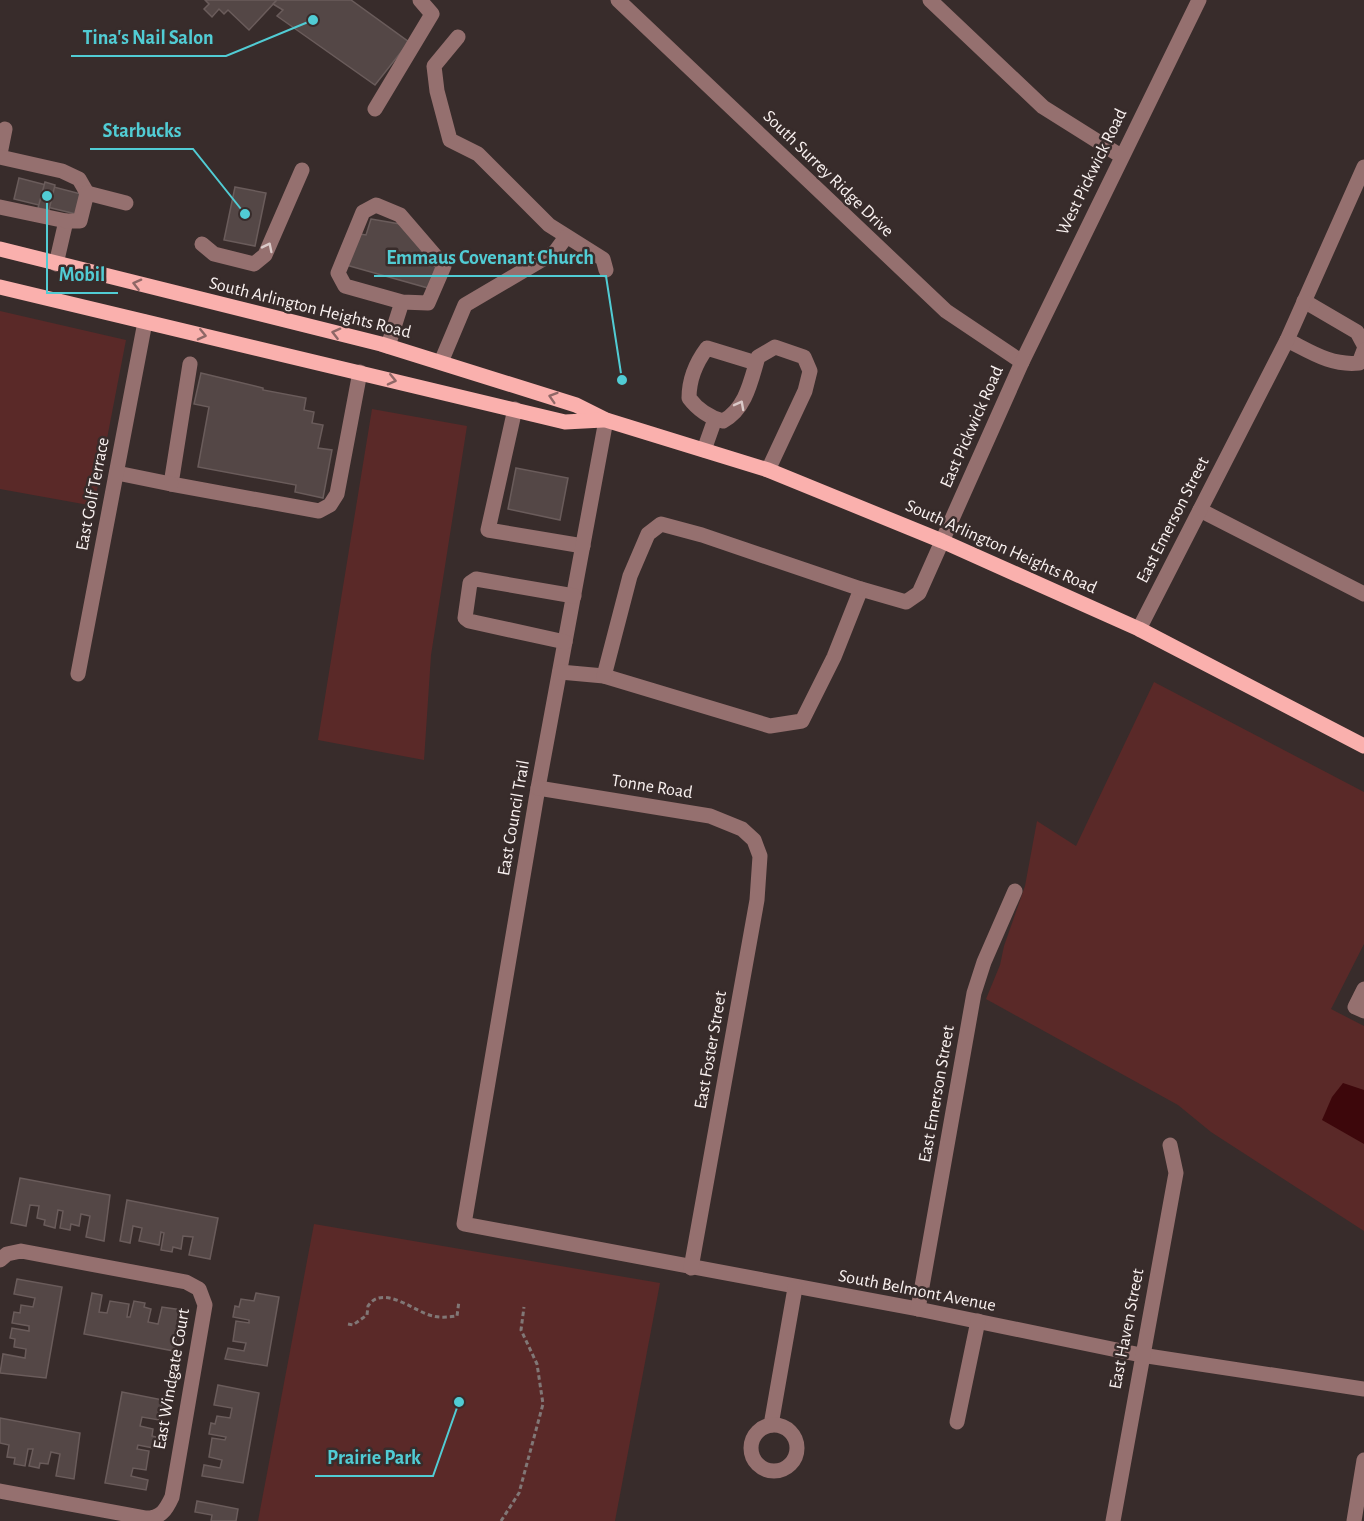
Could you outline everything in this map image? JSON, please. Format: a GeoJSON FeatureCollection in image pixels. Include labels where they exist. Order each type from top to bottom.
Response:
{"type":"FeatureCollection","features":[{"type":"Feature","properties":{"kind":"main road","name":"South Arlington Heights Road"},"geometry":{"type":"LineString","coordinates":[[0,249],[388,346],[576,405],[606,420],[768,470],[942,541],[1139,629],[1364,746]]}},
{"type":"Feature","properties":{"kind":"main road","name":"South Arlington Heights Road"},"geometry":{"type":"LineString","coordinates":[[0,287],[565,422],[606,420]]}},
{"type":"Feature","properties":{"kind":"street"},"geometry":{"type":"LineString","coordinates":[[375,109],[432,14],[420,0]]}},
{"type":"Feature","properties":{"kind":"street","name":"South Surrey Ridge Drive"},"geometry":{"type":"LineString","coordinates":[[618,0],[946,311],[1022,362]]}},
{"type":"Feature","properties":{"kind":"street","name":"West Pickwick Road"},"geometry":{"type":"LineString","coordinates":[[1022,362],[1199,0]]}},
{"type":"Feature","properties":{"kind":"street"},"geometry":{"type":"LineString","coordinates":[[936,2],[1043,107],[1121,156]]}},
{"type":"Feature","properties":{"kind":"street"},"geometry":{"type":"LineString","coordinates":[[458,37],[434,66],[436,91],[450,140],[478,154],[549,225],[566,237],[589,248],[603,259],[606,270]]}},
{"type":"Feature","properties":{"kind":"street"},"geometry":{"type":"LineString","coordinates":[[0,207],[66,221],[80,221],[87,193],[79,179],[62,171],[0,156],[5,129]]}},
{"type":"Feature","properties":{"kind":"street","name":"East Emerson Street"},"geometry":{"type":"LineString","coordinates":[[1139,629],[1287,340],[1364,167]]}},
{"type":"Feature","properties":{"kind":"street"},"geometry":{"type":"LineString","coordinates":[[202,244],[214,254],[254,264],[265,255],[302,170]]}},
{"type":"Feature","properties":{"kind":"street"},"geometry":{"type":"LineString","coordinates":[[87,193],[126,202]]}},
{"type":"Feature","properties":{"kind":"street"},"geometry":{"type":"LineString","coordinates":[[376,206],[400,215],[444,266],[428,303],[402,302],[345,286],[338,273],[363,212],[376,206]]}},
{"type":"Feature","properties":{"kind":"street"},"geometry":{"type":"LineString","coordinates":[[56,264],[66,221]]}},
{"type":"Feature","properties":{"kind":"street"},"geometry":{"type":"LineString","coordinates":[[441,362],[465,305],[555,252],[566,237]]}},
{"type":"Feature","properties":{"kind":"street"},"geometry":{"type":"LineString","coordinates":[[1304,301],[1357,332],[1364,345]]}},
{"type":"Feature","properties":{"kind":"street"},"geometry":{"type":"LineString","coordinates":[[388,346],[402,302]]}},
{"type":"Feature","properties":{"kind":"street","name":"East Golf Terrace"},"geometry":{"type":"LineString","coordinates":[[78,674],[145,322]]}},
{"type":"Feature","properties":{"kind":"street"},"geometry":{"type":"LineString","coordinates":[[1287,340],[1329,362],[1344,364],[1359,363],[1364,350]]}},
{"type":"Feature","properties":{"kind":"street"},"geometry":{"type":"LineString","coordinates":[[756,363],[707,348],[697,362],[689,386],[689,399],[697,408],[723,421],[735,415],[745,397],[758,357],[775,347],[804,357],[810,371],[805,391],[768,470]]}},
{"type":"Feature","properties":{"kind":"street","name":"East Pickwick Road"},"geometry":{"type":"LineString","coordinates":[[861,589],[906,603],[919,594],[1022,362]]}},
{"type":"Feature","properties":{"kind":"street"},"geometry":{"type":"LineString","coordinates":[[171,484],[190,364]]}},
{"type":"Feature","properties":{"kind":"street"},"geometry":{"type":"LineString","coordinates":[[117,473],[318,511],[330,505],[337,494],[360,372]]}},
{"type":"Feature","properties":{"kind":"street"},"geometry":{"type":"LineString","coordinates":[[515,409],[488,530],[583,546]]}},
{"type":"Feature","properties":{"kind":"street"},"geometry":{"type":"LineString","coordinates":[[704,450],[715,419]]}},
{"type":"Feature","properties":{"kind":"street","name":"East Council Trail"},"geometry":{"type":"LineString","coordinates":[[464,1224],[538,788],[606,420]]}},
{"type":"Feature","properties":{"kind":"street"},"geometry":{"type":"LineString","coordinates":[[1200,510],[1364,594]]}},
{"type":"Feature","properties":{"kind":"street"},"geometry":{"type":"LineString","coordinates":[[560,672],[604,676],[770,726],[802,721],[834,657],[861,589],[702,535],[661,524],[648,534],[630,576],[604,676]]}},
{"type":"Feature","properties":{"kind":"street"},"geometry":{"type":"LineString","coordinates":[[566,642],[469,621],[465,618],[470,583],[476,579],[574,596]]}},
{"type":"Feature","properties":{"kind":"street","name":"Tonne Road"},"geometry":{"type":"LineString","coordinates":[[538,788],[710,816],[742,829],[754,840]]}},
{"type":"Feature","properties":{"kind":"street","name":"East Foster Street"},"geometry":{"type":"LineString","coordinates":[[691,1268],[757,900],[760,856],[754,840]]}},
{"type":"Feature","properties":{"kind":"street","name":"East Emerson Street"},"geometry":{"type":"LineString","coordinates":[[918,1309],[974,993],[1015,891]]}},
{"type":"Feature","properties":{"kind":"street"},"geometry":{"type":"LineString","coordinates":[[1364,989],[1355,1006],[1364,1011]]}},
{"type":"Feature","properties":{"kind":"street","name":"East Haven Street"},"geometry":{"type":"LineString","coordinates":[[1113,1521],[1141,1355],[1176,1173],[1170,1145]]}},
{"type":"Feature","properties":{"kind":"street","name":"South Belmont Avenue"},"geometry":{"type":"LineString","coordinates":[[464,1224],[795,1288],[918,1309],[1141,1355],[1364,1389]]}},
{"type":"Feature","properties":{"kind":"street","name":"East Windgate Court"},"geometry":{"type":"LineString","coordinates":[[0,1260],[6,1254],[21,1251],[186,1282],[200,1289],[206,1305],[172,1497],[163,1513],[154,1518],[146,1518],[0,1491]]}},
{"type":"Feature","properties":{"kind":"street"},"geometry":{"type":"LineString","coordinates":[[771,1425],[795,1288]]}},
{"type":"Feature","properties":{"kind":"street"},"geometry":{"type":"LineString","coordinates":[[957,1422],[978,1321]]}},
{"type":"Feature","properties":{"kind":"street"},"geometry":{"type":"LineString","coordinates":[[1354,1521],[1364,1460]]}},
{"type":"Feature","properties":{"kind":"path"},"geometry":{"type":"LineString","coordinates":[[348,1324],[353,1325],[367,1315],[368,1306],[376,1300],[404,1301],[427,1315],[442,1317],[457,1316],[459,1301]]}},
{"type":"Feature","properties":{"kind":"path"},"geometry":{"type":"LineString","coordinates":[[501,1521],[519,1493],[543,1404],[537,1364],[521,1330],[524,1307]]}},
{"type":"Feature","properties":{"kind":"shaded area"},"geometry":{"type":"Polygon","coordinates":[[[0,311],[126,340],[94,506],[0,489],[0,311]]]}},
{"type":"Feature","properties":{"kind":"shaded area"},"geometry":{"type":"Polygon","coordinates":[[[372,409],[467,426],[431,655],[424,760],[318,740],[372,409]]]}},
{"type":"Feature","properties":{"kind":"shaded area"},"geometry":{"type":"Polygon","coordinates":[[[1154,682],[1364,792],[1364,944],[1331,1009],[1364,1026],[1364,1231],[1211,1132],[1178,1105],[986,999],[1000,965],[1004,946],[1025,886],[1037,821],[1076,846],[1154,682]]]}},
{"type":"Feature","properties":{"kind":"shaded area"},"geometry":{"type":"Polygon","coordinates":[[[1343,1083],[1364,1090],[1364,1144],[1322,1120],[1332,1097],[1343,1083]]]}},
{"type":"Feature","properties":{"kind":"shaded area"},"geometry":{"type":"Polygon","coordinates":[[[314,1224],[660,1283],[615,1521],[258,1521],[314,1224]]]}},
{"type":"Feature","properties":{"kind":"building"},"geometry":{"type":"Polygon","coordinates":[[[205,0],[277,0],[249,30],[228,10],[224,14],[219,9],[212,17],[204,9],[209,4],[205,0]]]}},
{"type":"Feature","properties":{"kind":"building"},"geometry":{"type":"Polygon","coordinates":[[[277,0],[351,0],[409,42],[375,85],[277,16],[283,10],[273,4],[277,0]]]}},
{"type":"Feature","properties":{"kind":"building"},"geometry":{"type":"Polygon","coordinates":[[[19,178],[81,194],[76,214],[14,199],[19,178]]]}},
{"type":"Feature","properties":{"kind":"building"},"geometry":{"type":"Polygon","coordinates":[[[45,182],[55,185],[49,210],[38,208],[45,182]]]}},
{"type":"Feature","properties":{"kind":"building"},"geometry":{"type":"Polygon","coordinates":[[[235,187],[266,193],[255,246],[224,240],[235,187]]]}},
{"type":"Feature","properties":{"kind":"building"},"geometry":{"type":"Polygon","coordinates":[[[371,219],[400,224],[436,266],[428,288],[346,265],[360,234],[366,235],[371,219]]]}},
{"type":"Feature","properties":{"kind":"building"},"geometry":{"type":"Polygon","coordinates":[[[201,373],[263,388],[263,390],[306,398],[304,410],[314,412],[312,423],[323,425],[318,448],[332,450],[323,498],[295,492],[296,485],[198,467],[209,407],[194,404],[201,373]]]}},
{"type":"Feature","properties":{"kind":"building"},"geometry":{"type":"Polygon","coordinates":[[[516,468],[568,478],[560,520],[508,509],[516,468]]]}},
{"type":"Feature","properties":{"kind":"building"},"geometry":{"type":"Polygon","coordinates":[[[20,1178],[110,1195],[104,1241],[86,1237],[90,1216],[81,1214],[79,1226],[71,1224],[70,1230],[60,1228],[63,1211],[58,1210],[55,1228],[44,1225],[45,1220],[37,1218],[39,1206],[30,1205],[26,1226],[11,1223],[20,1178]]]}},
{"type":"Feature","properties":{"kind":"building"},"geometry":{"type":"Polygon","coordinates":[[[127,1200],[218,1218],[210,1259],[189,1255],[193,1237],[183,1236],[181,1249],[173,1247],[172,1252],[161,1250],[164,1233],[161,1232],[159,1245],[139,1241],[142,1228],[133,1226],[130,1243],[120,1241],[127,1200]]]}},
{"type":"Feature","properties":{"kind":"building"},"geometry":{"type":"Polygon","coordinates":[[[17,1279],[62,1287],[46,1378],[0,1373],[3,1354],[25,1358],[26,1349],[14,1347],[15,1339],[10,1338],[12,1328],[29,1331],[29,1326],[12,1323],[14,1312],[20,1313],[21,1305],[33,1307],[35,1298],[14,1294],[17,1279]]]}},
{"type":"Feature","properties":{"kind":"building"},"geometry":{"type":"Polygon","coordinates":[[[92,1293],[102,1295],[99,1312],[107,1313],[110,1301],[129,1304],[127,1317],[130,1317],[134,1301],[145,1303],[144,1307],[151,1309],[148,1322],[158,1324],[162,1307],[182,1310],[174,1351],[84,1334],[92,1293]]]}},
{"type":"Feature","properties":{"kind":"building"},"geometry":{"type":"Polygon","coordinates":[[[256,1293],[279,1297],[267,1366],[225,1359],[228,1348],[244,1351],[246,1343],[233,1341],[236,1321],[249,1323],[249,1320],[233,1317],[235,1306],[239,1307],[241,1299],[254,1301],[256,1293]]]}},
{"type":"Feature","properties":{"kind":"building"},"geometry":{"type":"Polygon","coordinates":[[[218,1385],[259,1393],[243,1483],[202,1476],[204,1465],[220,1468],[222,1460],[209,1457],[212,1438],[225,1440],[226,1437],[209,1434],[211,1423],[215,1424],[217,1416],[230,1418],[232,1408],[214,1405],[218,1385]]]}},
{"type":"Feature","properties":{"kind":"building"},"geometry":{"type":"Polygon","coordinates":[[[122,1392],[163,1400],[159,1420],[142,1417],[140,1426],[153,1429],[152,1436],[156,1437],[154,1448],[138,1445],[137,1449],[149,1451],[146,1470],[133,1468],[131,1476],[148,1480],[146,1490],[105,1483],[122,1392]]]}},
{"type":"Feature","properties":{"kind":"building"},"geometry":{"type":"Polygon","coordinates":[[[0,1418],[80,1433],[74,1479],[56,1476],[60,1454],[51,1452],[48,1464],[40,1463],[39,1468],[29,1466],[33,1449],[28,1449],[25,1466],[14,1464],[15,1458],[7,1457],[9,1445],[0,1443],[0,1418]]]}},
{"type":"Feature","properties":{"kind":"building"},"geometry":{"type":"Polygon","coordinates":[[[197,1501],[238,1509],[236,1521],[211,1521],[212,1515],[195,1512],[197,1501]]]}},
{"type":"Feature","properties":{"kind":"place","name":"Tina's Nail Salon"},"geometry":{"type":"Point","coordinates":[313,20]}},
{"type":"Feature","properties":{"kind":"place","name":"Mobil"},"geometry":{"type":"Point","coordinates":[47,196]}},
{"type":"Feature","properties":{"kind":"place","name":"Starbucks"},"geometry":{"type":"Point","coordinates":[245,214]}},
{"type":"Feature","properties":{"kind":"place","name":"Emmaus Covenant Church"},"geometry":{"type":"Point","coordinates":[622,380]}},
{"type":"Feature","properties":{"kind":"place","name":"Prairie Park"},"geometry":{"type":"Point","coordinates":[459,1402]}}]}
